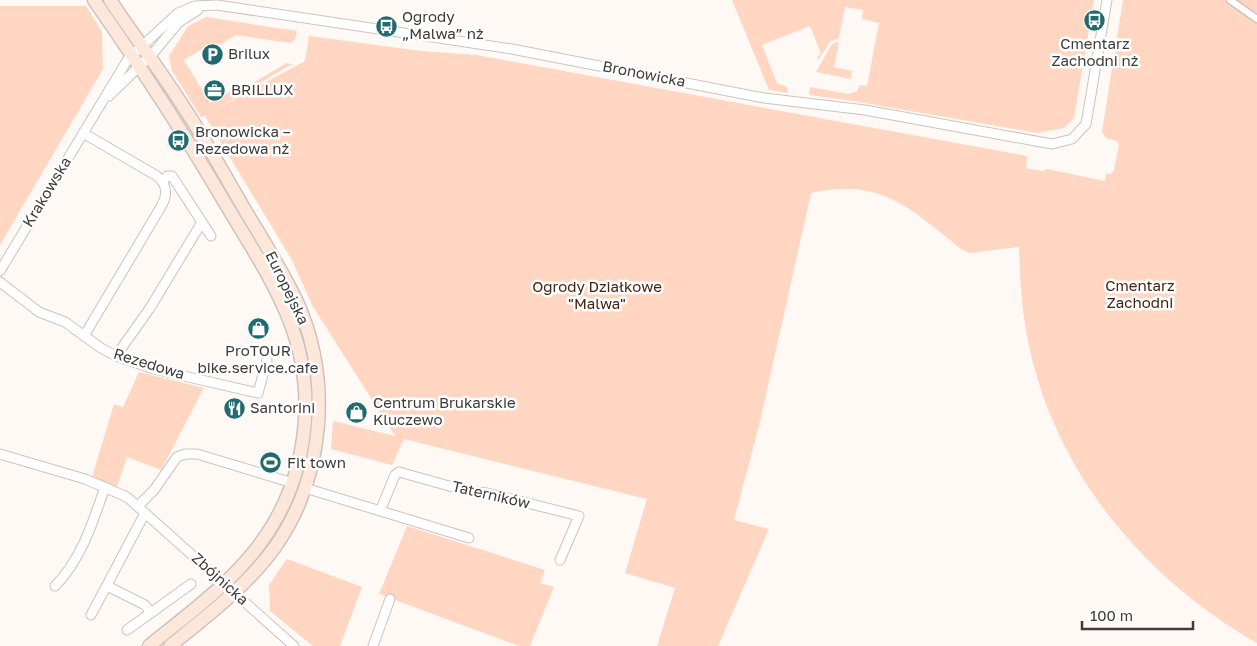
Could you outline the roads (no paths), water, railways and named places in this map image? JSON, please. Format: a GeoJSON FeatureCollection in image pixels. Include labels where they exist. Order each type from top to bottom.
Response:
{"type":"FeatureCollection","features":[{"type":"Feature","properties":{"kind":"main road"},"geometry":{"type":"LineString","coordinates":[[94,0],[135,61]]}},
{"type":"Feature","properties":{"kind":"main road"},"geometry":{"type":"LineString","coordinates":[[110,0],[150,57]]}},
{"type":"Feature","properties":{"kind":"main road","name":"Europejska"},"geometry":{"type":"LineString","coordinates":[[150,57],[218,164],[282,274],[302,315],[314,358],[319,404],[316,442],[305,488],[292,519],[276,546],[234,592],[170,646]]}},
{"type":"Feature","properties":{"kind":"main road","name":"Europejska"},"geometry":{"type":"LineString","coordinates":[[135,61],[184,134],[262,265],[292,329],[302,361],[306,405],[303,442],[293,482],[280,513],[259,546],[224,583],[149,646]]}},
{"type":"Feature","properties":{"kind":"street","name":"Bronowicka"},"geometry":{"type":"LineString","coordinates":[[141,46],[174,16],[186,9],[205,4],[225,6],[512,49],[771,99],[865,110],[1033,141],[1062,143],[1076,136],[1087,121],[1107,0]]}},
{"type":"Feature","properties":{"kind":"street"},"geometry":{"type":"LineString","coordinates":[[1230,0],[1257,19]]}},
{"type":"Feature","properties":{"kind":"street","name":"Bronowicka"},"geometry":{"type":"LineString","coordinates":[[150,57],[175,26],[188,14],[204,7],[225,6]]}},
{"type":"Feature","properties":{"kind":"street","name":"Krakowska"},"geometry":{"type":"LineString","coordinates":[[95,114],[135,61],[141,46]]}},
{"type":"Feature","properties":{"kind":"street","name":"Krakowska"},"geometry":{"type":"LineString","coordinates":[[0,271],[95,114],[135,61],[150,57]]}},
{"type":"Feature","properties":{"kind":"street"},"geometry":{"type":"LineString","coordinates":[[83,133],[157,176],[166,192],[165,199],[84,336]]}},
{"type":"Feature","properties":{"kind":"street"},"geometry":{"type":"LineString","coordinates":[[162,182],[167,176],[172,176],[211,236]]}},
{"type":"Feature","properties":{"kind":"street"},"geometry":{"type":"LineString","coordinates":[[116,356],[150,308],[202,222]]}},
{"type":"Feature","properties":{"kind":"street","name":"Rezedowa"},"geometry":{"type":"LineString","coordinates":[[0,282],[39,312],[57,318],[116,356],[154,369],[258,393],[267,360]]}},
{"type":"Feature","properties":{"kind":"street","name":"Zbójnicka"},"geometry":{"type":"LineString","coordinates":[[0,454],[104,491],[121,493],[146,513],[294,646]]}},
{"type":"Feature","properties":{"kind":"street"},"geometry":{"type":"LineString","coordinates":[[138,506],[154,490],[174,460],[185,454],[197,454],[293,482]]}},
{"type":"Feature","properties":{"kind":"street","name":"Taterników"},"geometry":{"type":"LineString","coordinates":[[380,511],[395,475],[399,472],[467,491],[487,493],[579,516],[560,560]]}},
{"type":"Feature","properties":{"kind":"street"},"geometry":{"type":"LineString","coordinates":[[305,488],[469,538]]}},
{"type":"Feature","properties":{"kind":"street"},"geometry":{"type":"LineString","coordinates":[[55,586],[66,575],[72,562],[82,549],[104,491]]}},
{"type":"Feature","properties":{"kind":"street"},"geometry":{"type":"LineString","coordinates":[[92,614],[146,513]]}},
{"type":"Feature","properties":{"kind":"street"},"geometry":{"type":"LineString","coordinates":[[127,630],[191,584]]}},
{"type":"Feature","properties":{"kind":"street"},"geometry":{"type":"LineString","coordinates":[[107,586],[145,606],[151,613]]}},
{"type":"Feature","properties":{"kind":"street"},"geometry":{"type":"LineString","coordinates":[[373,646],[390,599]]}},
{"type":"Feature","properties":{"kind":"place","name":"Cmentarz Zachodni nż"},"geometry":{"type":"Point","coordinates":[1095,21]}},
{"type":"Feature","properties":{"kind":"place","name":"Ogrody „Malwa” nż"},"geometry":{"type":"Point","coordinates":[386,26]}},
{"type":"Feature","properties":{"kind":"place","name":"Brilux"},"geometry":{"type":"Point","coordinates":[212,54]}},
{"type":"Feature","properties":{"kind":"place","name":"BRILLUX"},"geometry":{"type":"Point","coordinates":[215,90]}},
{"type":"Feature","properties":{"kind":"place","name":"Bronowicka – Rezedowa nż"},"geometry":{"type":"Point","coordinates":[179,141]}},
{"type":"Feature","properties":{"kind":"place","name":"ProTOUR bike.service.cafe"},"geometry":{"type":"Point","coordinates":[258,328]}},
{"type":"Feature","properties":{"kind":"place","name":"Santorini"},"geometry":{"type":"Point","coordinates":[234,408]}},
{"type":"Feature","properties":{"kind":"place","name":"Centrum Brukarskie Kluczewo"},"geometry":{"type":"Point","coordinates":[357,412]}},
{"type":"Feature","properties":{"kind":"place","name":"Fit town"},"geometry":{"type":"Point","coordinates":[271,463]}},
{"type":"Feature","properties":{"kind":"park label","name":"Cmentarz Zachodni"},"geometry":{"type":"Point","coordinates":[1140,294]}},
{"type":"Feature","properties":{"kind":"park label","name":"Ogrody Działkowe \"Malwa\""},"geometry":{"type":"Point","coordinates":[597,296]}}]}
